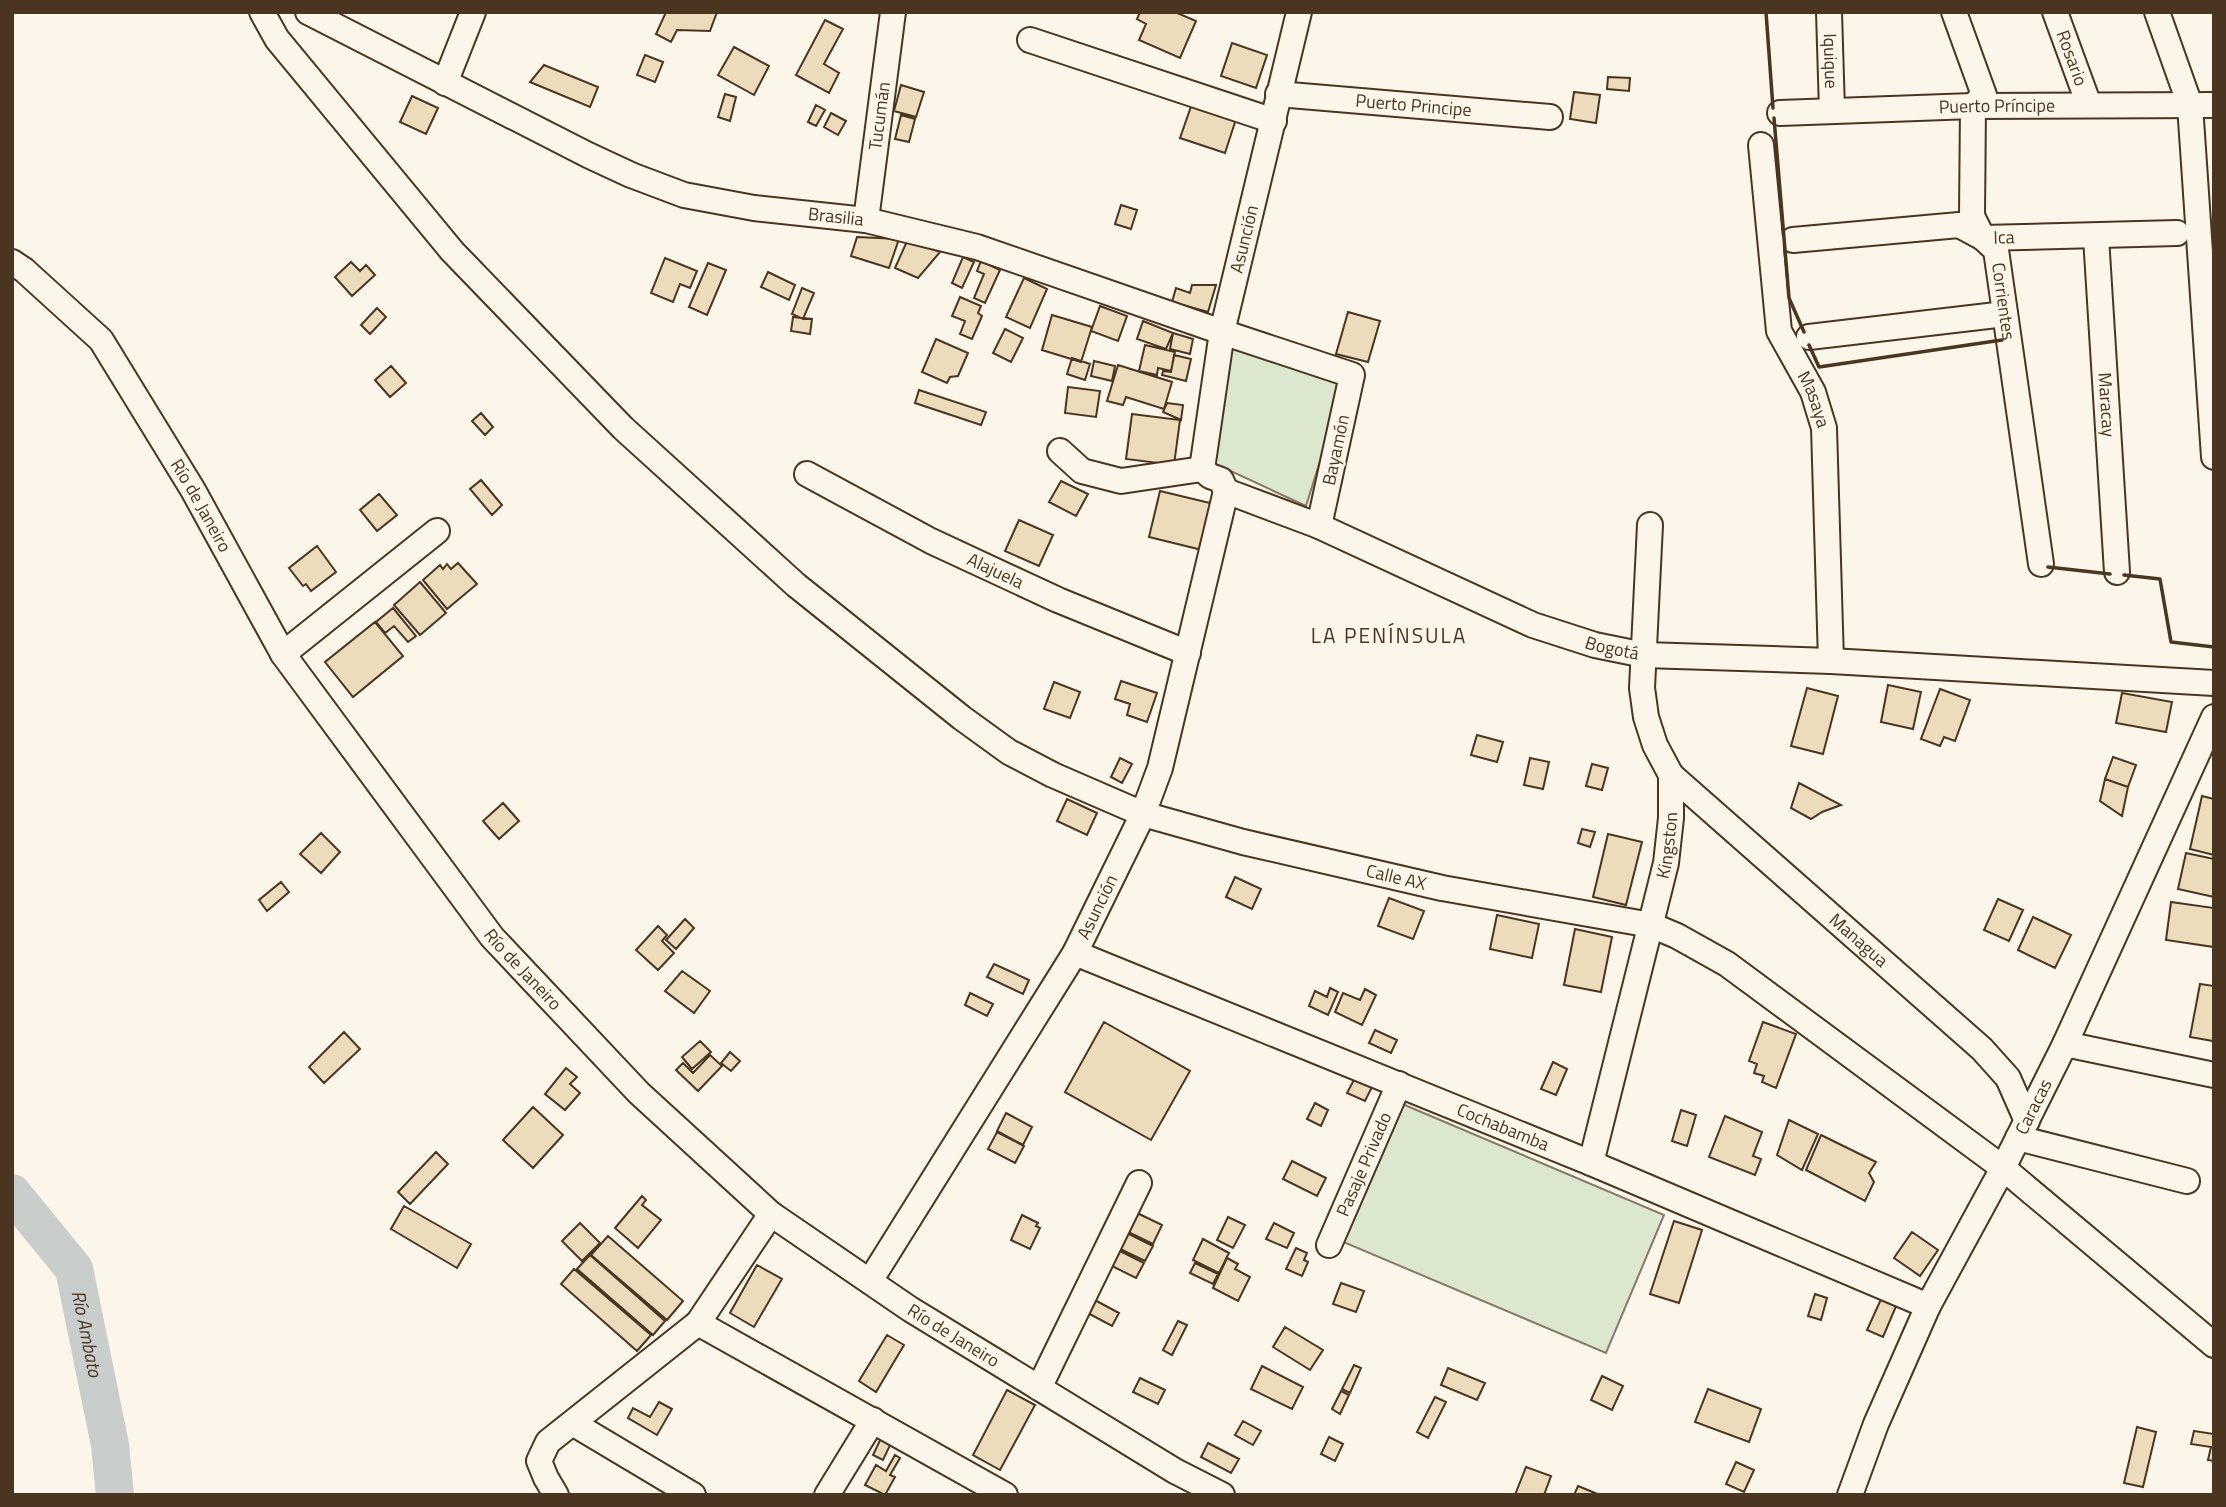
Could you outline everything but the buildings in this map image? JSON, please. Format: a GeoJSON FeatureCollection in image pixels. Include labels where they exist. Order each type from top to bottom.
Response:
{"type":"FeatureCollection","features":[{"type":"Feature","properties":{"kind":"street","name":"Calle AX"},"geometry":{"type":"LineString","coordinates":[[262,12],[277,39],[452,251],[623,428],[796,585],[962,718],[1009,752],[1053,775],[1143,814],[1242,842],[1442,888],[1651,925],[1677,936],[1727,964],[2003,1168],[2214,1345]]}},
{"type":"Feature","properties":{"kind":"street","name":"Brasilia"},"geometry":{"type":"LineString","coordinates":[[307,12],[338,20],[444,83],[620,170],[684,195],[754,208],[866,220],[977,247],[1352,375]]}},
{"type":"Feature","properties":{"kind":"street"},"geometry":{"type":"LineString","coordinates":[[444,83],[473,12]]}},
{"type":"Feature","properties":{"kind":"street","name":"Tucumán"},"geometry":{"type":"LineString","coordinates":[[866,220],[893,12]]}},
{"type":"Feature","properties":{"kind":"street","name":"Asunción"},"geometry":{"type":"LineString","coordinates":[[1202,469],[1222,332],[1299,12]]}},
{"type":"Feature","properties":{"kind":"street","name":"Iquique"},"geometry":{"type":"LineString","coordinates":[[1829,12],[1832,111]]}},
{"type":"Feature","properties":{"kind":"street","name":"Corrientes"},"geometry":{"type":"LineString","coordinates":[[1954,12],[1984,95],[1973,106],[1972,216],[1983,238],[1996,250],[2041,564]]}},
{"type":"Feature","properties":{"kind":"street","name":"Rosario"},"geometry":{"type":"LineString","coordinates":[[2055,12],[2089,105]]}},
{"type":"Feature","properties":{"kind":"street"},"geometry":{"type":"LineString","coordinates":[[2157,12],[2202,105],[2214,457]]}},
{"type":"Feature","properties":{"kind":"street"},"geometry":{"type":"LineString","coordinates":[[1030,40],[1274,121]]}},
{"type":"Feature","properties":{"kind":"street","name":"Puerto Principe"},"geometry":{"type":"LineString","coordinates":[[1278,94],[1550,117]]}},
{"type":"Feature","properties":{"kind":"street","name":"Puerto Príncipe"},"geometry":{"type":"LineString","coordinates":[[1780,113],[1973,106],[2202,105]]}},
{"type":"Feature","properties":{"kind":"street","name":"Masaya"},"geometry":{"type":"LineString","coordinates":[[1761,145],[1779,331],[1813,392],[1824,428],[1830,661]]}},
{"type":"Feature","properties":{"kind":"street","name":"Ica"},"geometry":{"type":"LineString","coordinates":[[1793,240],[1959,225],[1983,238],[2177,233]]}},
{"type":"Feature","properties":{"kind":"street","name":"Maracay"},"geometry":{"type":"LineString","coordinates":[[2096,237],[2117,572]]}},
{"type":"Feature","properties":{"kind":"street","name":"Río de Janeiro"},"geometry":{"type":"LineString","coordinates":[[12,262],[101,340],[193,490],[284,654],[492,937],[639,1093],[771,1214],[910,1309],[1175,1471],[1222,1495]]}},
{"type":"Feature","properties":{"kind":"street"},"geometry":{"type":"LineString","coordinates":[[1809,337],[2005,314]]}},
{"type":"Feature","properties":{"kind":"street","name":"Bayamón"},"geometry":{"type":"LineString","coordinates":[[1319,526],[1352,375]]}},
{"type":"Feature","properties":{"kind":"street"},"geometry":{"type":"LineString","coordinates":[[1060,451],[1082,471],[1121,481],[1202,469]]}},
{"type":"Feature","properties":{"kind":"street","name":"Bogotá"},"geometry":{"type":"LineString","coordinates":[[1202,469],[1221,480],[1227,491],[1319,526],[1533,625],[1595,645],[1644,655],[1830,661],[2214,682]]}},
{"type":"Feature","properties":{"kind":"street","name":"Alajuela"},"geometry":{"type":"LineString","coordinates":[[807,474],[931,541],[1058,600],[1188,653]]}},
{"type":"Feature","properties":{"kind":"street","name":"Asunción"},"geometry":{"type":"LineString","coordinates":[[870,1281],[1075,953],[1143,814],[1160,768],[1227,491]]}},
{"type":"Feature","properties":{"kind":"street","name":"Kingston"},"geometry":{"type":"LineString","coordinates":[[1591,1163],[1666,863],[1671,818],[1671,775],[1655,745],[1646,717],[1642,688],[1650,525]]}},
{"type":"Feature","properties":{"kind":"street"},"geometry":{"type":"LineString","coordinates":[[284,654],[437,531]]}},
{"type":"Feature","properties":{"kind":"street","name":"Caracas"},"geometry":{"type":"LineString","coordinates":[[1850,1495],[1876,1424],[1928,1306],[2003,1168],[2065,1044],[2214,717]]}},
{"type":"Feature","properties":{"kind":"street","name":"Managua"},"geometry":{"type":"LineString","coordinates":[[1671,775],[1982,1049],[2008,1078],[2022,1130]]}},
{"type":"Feature","properties":{"kind":"street","name":"Cochabamba"},"geometry":{"type":"LineString","coordinates":[[1075,953],[1591,1163],[1928,1306]]}},
{"type":"Feature","properties":{"kind":"street"},"geometry":{"type":"LineString","coordinates":[[2065,1044],[2214,1075]]}},
{"type":"Feature","properties":{"kind":"street","name":"Pasaje Privado"},"geometry":{"type":"LineString","coordinates":[[1329,1245],[1399,1084]]}},
{"type":"Feature","properties":{"kind":"street"},"geometry":{"type":"LineString","coordinates":[[2022,1130],[2187,1181]]}},
{"type":"Feature","properties":{"kind":"street"},"geometry":{"type":"LineString","coordinates":[[1039,1388],[1139,1183]]}},
{"type":"Feature","properties":{"kind":"street"},"geometry":{"type":"LineString","coordinates":[[556,1495],[539,1461],[548,1443],[698,1323],[771,1214]]}},
{"type":"Feature","properties":{"kind":"street"},"geometry":{"type":"LineString","coordinates":[[698,1323],[1005,1495]]}},
{"type":"Feature","properties":{"kind":"street"},"geometry":{"type":"LineString","coordinates":[[827,1495],[873,1420]]}},
{"type":"Feature","properties":{"kind":"street"},"geometry":{"type":"LineString","coordinates":[[575,1424],[692,1495]]}},
{"type":"Feature","properties":{"kind":"green space"},"geometry":{"type":"Polygon","coordinates":[[[1231,344],[1345,381],[1306,506],[1209,461],[1231,344]]]}},
{"type":"Feature","properties":{"kind":"green space"},"geometry":{"type":"Polygon","coordinates":[[[1400,1103],[1664,1215],[1606,1353],[1341,1241],[1400,1103]]]}},
{"type":"Feature","properties":{"kind":"waterway","name":"Río Ambato"},"geometry":{"type":"LineString","coordinates":[[12,1193],[74,1269],[110,1445],[115,1495]]}},
{"type":"Feature","properties":{"kind":"wall"},"geometry":{"type":"LineString","coordinates":[[1766,12],[1773,108]]}},
{"type":"Feature","properties":{"kind":"wall"},"geometry":{"type":"LineString","coordinates":[[1774,118],[1789,298],[1804,332]]}},
{"type":"Feature","properties":{"kind":"wall"},"geometry":{"type":"LineString","coordinates":[[1809,345],[1819,367],[2002,340]]}},
{"type":"Feature","properties":{"kind":"wall"},"geometry":{"type":"LineString","coordinates":[[2048,567],[2110,574]]}},
{"type":"Feature","properties":{"kind":"wall"},"geometry":{"type":"LineString","coordinates":[[2124,575],[2160,579],[2171,642],[2214,647]]}},
{"type":"Feature","properties":{"kind":"district","name":"LA PENÍNSULA"},"geometry":{"type":"Point","coordinates":[1389,636]}}]}
